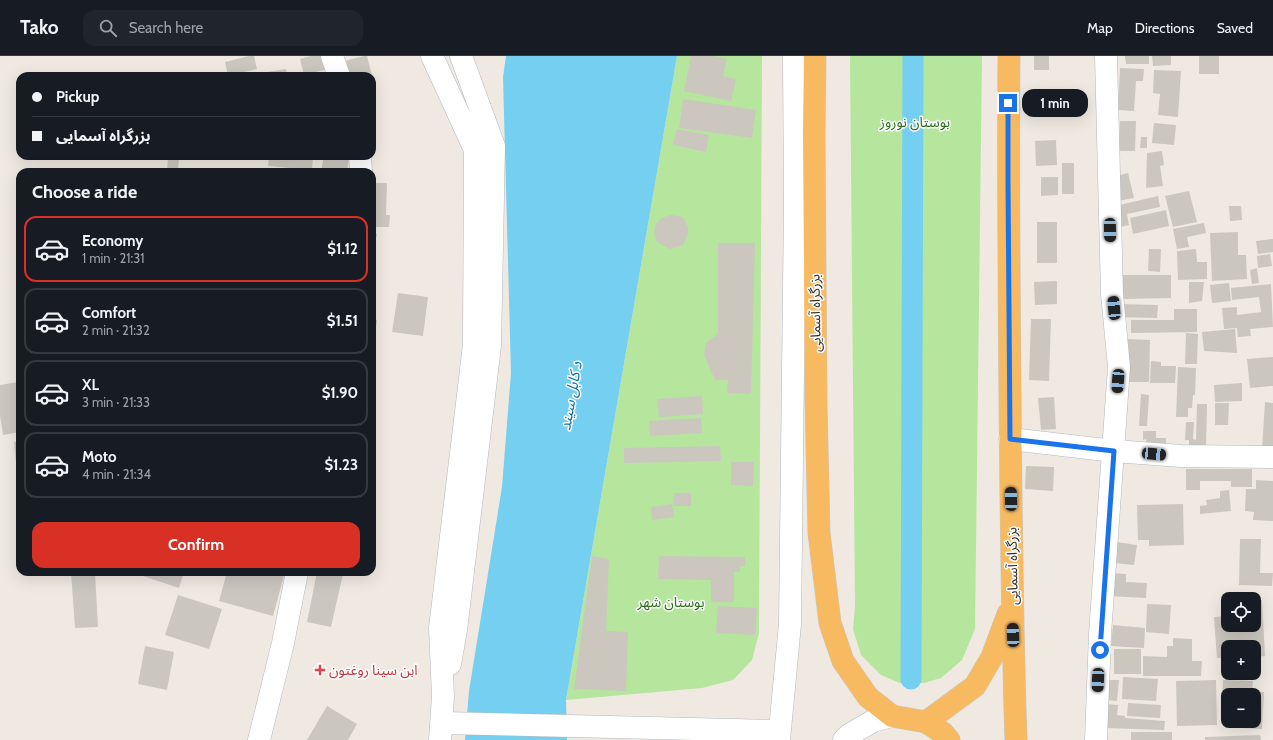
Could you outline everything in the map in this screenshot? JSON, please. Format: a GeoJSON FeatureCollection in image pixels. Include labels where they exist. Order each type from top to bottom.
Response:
{"type":"FeatureCollection","features":[{"type":"Feature","properties":{"kind":"highway","name":"بزرگراه آسمایی"},"geometry":{"type":"LineString","coordinates":[[815,56],[814,157],[816,412],[819,533],[830,623],[843,661],[868,697],[892,716]]}},
{"type":"Feature","properties":{"kind":"highway","name":"بزرگراه آسمایی"},"geometry":{"type":"LineString","coordinates":[[1009,56],[1008,182],[1010,439],[1012,603],[1016,740]]}},
{"type":"Feature","properties":{"kind":"highway"},"geometry":{"type":"LineString","coordinates":[[926,722],[975,686],[992,657],[1012,603]]}},
{"type":"Feature","properties":{"kind":"highway"},"geometry":{"type":"LineString","coordinates":[[892,716],[926,722],[943,733],[949,740]]}},
{"type":"Feature","properties":{"kind":"main road"},"geometry":{"type":"LineString","coordinates":[[332,56],[338,72]]}},
{"type":"Feature","properties":{"kind":"main road"},"geometry":{"type":"LineString","coordinates":[[432,56],[475,150],[474,345],[440,628],[443,696],[447,729],[582,726],[779,735],[790,624],[795,205],[794,56]]}},
{"type":"Feature","properties":{"kind":"main road"},"geometry":{"type":"LineString","coordinates":[[443,696],[456,630],[490,346],[494,146],[461,56]]}},
{"type":"Feature","properties":{"kind":"main road"},"geometry":{"type":"LineString","coordinates":[[1096,740],[1100,634],[1119,367],[1112,294],[1106,56]]}},
{"type":"Feature","properties":{"kind":"main road"},"geometry":{"type":"LineString","coordinates":[[1010,439],[1114,451],[1182,456],[1273,458]]}},
{"type":"Feature","properties":{"kind":"main road"},"geometry":{"type":"LineString","coordinates":[[259,740],[283,643],[296,576]]}},
{"type":"Feature","properties":{"kind":"main road"},"geometry":{"type":"LineString","coordinates":[[844,740],[849,735],[873,721],[892,716]]}},
{"type":"Feature","properties":{"kind":"green space","name":"بوستان شهر"},"geometry":{"type":"Polygon","coordinates":[[[677,56],[762,56],[759,633],[752,660],[733,680],[702,688],[566,700],[677,56]]]}},
{"type":"Feature","properties":{"kind":"green space","name":"بوستان نوروز"},"geometry":{"type":"Polygon","coordinates":[[[850,56],[982,56],[975,629],[962,660],[941,678],[924,683],[900,683],[881,675],[861,655],[853,629],[855,606],[850,56]]]}},
{"type":"Feature","properties":{"kind":"water","name":"د کابل سيند"},"geometry":{"type":"Polygon","coordinates":[[[506,56],[677,56],[566,700],[567,740],[465,740],[469,691],[502,487],[511,373],[503,77],[506,56]]]}},
{"type":"Feature","properties":{"kind":"building"},"geometry":{"type":"Polygon","coordinates":[[[254,56],[257,69],[245,72],[227,72],[225,62],[254,56]]]}},
{"type":"Feature","properties":{"kind":"building"},"geometry":{"type":"Polygon","coordinates":[[[311,56],[325,56],[328,69],[316,72],[303,72],[300,59],[311,56]]]}},
{"type":"Feature","properties":{"kind":"building"},"geometry":{"type":"Polygon","coordinates":[[[367,56],[371,72],[348,72],[345,61],[367,56]]]}},
{"type":"Feature","properties":{"kind":"building"},"geometry":{"type":"Polygon","coordinates":[[[691,56],[713,56],[727,59],[723,76],[736,79],[731,101],[684,91],[691,56]]]}},
{"type":"Feature","properties":{"kind":"building"},"geometry":{"type":"Polygon","coordinates":[[[1034,56],[1049,56],[1049,70],[1034,70],[1034,56]]]}},
{"type":"Feature","properties":{"kind":"building"},"geometry":{"type":"Polygon","coordinates":[[[1125,56],[1149,56],[1149,64],[1126,64],[1125,56]]]}},
{"type":"Feature","properties":{"kind":"building"},"geometry":{"type":"Polygon","coordinates":[[[1152,56],[1171,56],[1171,65],[1153,66],[1152,56]]]}},
{"type":"Feature","properties":{"kind":"building"},"geometry":{"type":"Polygon","coordinates":[[[1199,56],[1219,56],[1219,74],[1199,74],[1199,56]]]}},
{"type":"Feature","properties":{"kind":"building"},"geometry":{"type":"Polygon","coordinates":[[[1120,68],[1144,69],[1143,81],[1136,81],[1134,111],[1118,110],[1120,68]]]}},
{"type":"Feature","properties":{"kind":"building"},"geometry":{"type":"Polygon","coordinates":[[[286,69],[286,72],[267,72],[286,69]]]}},
{"type":"Feature","properties":{"kind":"building"},"geometry":{"type":"Polygon","coordinates":[[[1154,70],[1181,71],[1178,117],[1158,115],[1160,94],[1153,93],[1154,70]]]}},
{"type":"Feature","properties":{"kind":"building"},"geometry":{"type":"Polygon","coordinates":[[[683,99],[756,110],[752,138],[679,128],[683,99]]]}},
{"type":"Feature","properties":{"kind":"building"},"geometry":{"type":"Polygon","coordinates":[[[1120,121],[1136,121],[1135,151],[1119,151],[1120,121]]]}},
{"type":"Feature","properties":{"kind":"building"},"geometry":{"type":"Polygon","coordinates":[[[1154,123],[1176,125],[1174,145],[1152,143],[1154,123]]]}},
{"type":"Feature","properties":{"kind":"building"},"geometry":{"type":"Polygon","coordinates":[[[677,129],[709,135],[706,152],[673,145],[677,129]]]}},
{"type":"Feature","properties":{"kind":"building"},"geometry":{"type":"Polygon","coordinates":[[[1141,137],[1147,137],[1147,148],[1140,148],[1141,137]]]}},
{"type":"Feature","properties":{"kind":"building"},"geometry":{"type":"Polygon","coordinates":[[[1056,140],[1057,165],[1036,166],[1035,141],[1056,140]]]}},
{"type":"Feature","properties":{"kind":"building"},"geometry":{"type":"Polygon","coordinates":[[[1162,151],[1164,165],[1160,166],[1163,186],[1146,188],[1147,153],[1162,151]]]}},
{"type":"Feature","properties":{"kind":"building"},"geometry":{"type":"Polygon","coordinates":[[[168,160],[179,160],[178,168],[167,168],[168,160]]]}},
{"type":"Feature","properties":{"kind":"building"},"geometry":{"type":"Polygon","coordinates":[[[269,160],[313,160],[312,168],[268,166],[269,160]]]}},
{"type":"Feature","properties":{"kind":"building"},"geometry":{"type":"Polygon","coordinates":[[[323,160],[348,160],[348,168],[322,168],[323,160]]]}},
{"type":"Feature","properties":{"kind":"building"},"geometry":{"type":"Polygon","coordinates":[[[1062,163],[1074,163],[1074,194],[1062,194],[1062,163]]]}},
{"type":"Feature","properties":{"kind":"building"},"geometry":{"type":"Polygon","coordinates":[[[1128,173],[1134,198],[1118,201],[1113,177],[1128,173]]]}},
{"type":"Feature","properties":{"kind":"building"},"geometry":{"type":"Polygon","coordinates":[[[1041,177],[1058,177],[1058,195],[1041,196],[1041,177]]]}},
{"type":"Feature","properties":{"kind":"building"},"geometry":{"type":"Polygon","coordinates":[[[376,183],[387,183],[386,215],[390,215],[389,227],[376,227],[376,183]]]}},
{"type":"Feature","properties":{"kind":"building"},"geometry":{"type":"Polygon","coordinates":[[[1189,191],[1197,222],[1173,227],[1165,196],[1189,191]]]}},
{"type":"Feature","properties":{"kind":"building"},"geometry":{"type":"Polygon","coordinates":[[[1158,196],[1160,207],[1127,214],[1129,225],[1116,228],[1111,207],[1158,196]]]}},
{"type":"Feature","properties":{"kind":"building"},"geometry":{"type":"Polygon","coordinates":[[[1229,206],[1241,206],[1242,220],[1230,221],[1229,206]]]}},
{"type":"Feature","properties":{"kind":"building"},"geometry":{"type":"Polygon","coordinates":[[[1166,210],[1169,226],[1133,234],[1130,218],[1166,210]]]}},
{"type":"Feature","properties":{"kind":"building"},"geometry":{"type":"Polygon","coordinates":[[[671,215],[683,217],[688,227],[688,234],[683,245],[670,249],[657,242],[654,234],[656,224],[661,218],[671,215]]]}},
{"type":"Feature","properties":{"kind":"building"},"geometry":{"type":"Polygon","coordinates":[[[1037,222],[1057,222],[1057,263],[1037,263],[1037,222]]]}},
{"type":"Feature","properties":{"kind":"building"},"geometry":{"type":"Polygon","coordinates":[[[1204,223],[1206,233],[1187,237],[1189,247],[1177,249],[1173,229],[1204,223]]]}},
{"type":"Feature","properties":{"kind":"building"},"geometry":{"type":"Polygon","coordinates":[[[1238,232],[1238,255],[1246,255],[1247,279],[1212,281],[1210,233],[1238,232]]]}},
{"type":"Feature","properties":{"kind":"building"},"geometry":{"type":"Polygon","coordinates":[[[1273,239],[1273,252],[1258,254],[1256,241],[1273,239]]]}},
{"type":"Feature","properties":{"kind":"building"},"geometry":{"type":"Polygon","coordinates":[[[718,243],[755,243],[751,394],[727,393],[728,380],[715,380],[704,355],[706,343],[718,334],[718,243]]]}},
{"type":"Feature","properties":{"kind":"building"},"geometry":{"type":"Polygon","coordinates":[[[1149,249],[1161,249],[1160,272],[1148,271],[1149,249]]]}},
{"type":"Feature","properties":{"kind":"building"},"geometry":{"type":"Polygon","coordinates":[[[1196,249],[1197,262],[1207,262],[1207,279],[1178,280],[1177,251],[1196,249]]]}},
{"type":"Feature","properties":{"kind":"building"},"geometry":{"type":"Polygon","coordinates":[[[1270,254],[1272,266],[1258,268],[1257,256],[1270,254]]]}},
{"type":"Feature","properties":{"kind":"building"},"geometry":{"type":"Polygon","coordinates":[[[1257,268],[1259,283],[1252,284],[1250,270],[1257,268]]]}},
{"type":"Feature","properties":{"kind":"building"},"geometry":{"type":"Polygon","coordinates":[[[1123,275],[1171,275],[1171,298],[1123,299],[1123,275]]]}},
{"type":"Feature","properties":{"kind":"building"},"geometry":{"type":"Polygon","coordinates":[[[1057,281],[1057,304],[1035,305],[1034,282],[1057,281]]]}},
{"type":"Feature","properties":{"kind":"building"},"geometry":{"type":"Polygon","coordinates":[[[1189,282],[1204,282],[1202,301],[1189,303],[1189,282]]]}},
{"type":"Feature","properties":{"kind":"building"},"geometry":{"type":"Polygon","coordinates":[[[1229,283],[1231,301],[1212,303],[1210,285],[1229,283]]]}},
{"type":"Feature","properties":{"kind":"building"},"geometry":{"type":"Polygon","coordinates":[[[1271,284],[1273,327],[1250,329],[1251,336],[1238,337],[1237,328],[1224,329],[1222,308],[1237,307],[1237,315],[1261,312],[1259,297],[1232,300],[1231,288],[1271,284]]]}},
{"type":"Feature","properties":{"kind":"building"},"geometry":{"type":"Polygon","coordinates":[[[398,293],[428,297],[423,336],[392,332],[398,293]]]}},
{"type":"Feature","properties":{"kind":"building"},"geometry":{"type":"Polygon","coordinates":[[[1118,304],[1158,305],[1157,318],[1117,317],[1118,304]]]}},
{"type":"Feature","properties":{"kind":"building"},"geometry":{"type":"Polygon","coordinates":[[[1174,309],[1197,309],[1197,332],[1131,333],[1131,320],[1174,320],[1174,309]]]}},
{"type":"Feature","properties":{"kind":"building"},"geometry":{"type":"Polygon","coordinates":[[[1031,319],[1051,319],[1049,381],[1029,380],[1031,319]]]}},
{"type":"Feature","properties":{"kind":"building"},"geometry":{"type":"Polygon","coordinates":[[[1235,329],[1237,353],[1204,351],[1202,332],[1235,329]]]}},
{"type":"Feature","properties":{"kind":"building"},"geometry":{"type":"Polygon","coordinates":[[[1186,333],[1198,334],[1197,364],[1185,364],[1186,333]]]}},
{"type":"Feature","properties":{"kind":"building"},"geometry":{"type":"Polygon","coordinates":[[[1126,339],[1150,340],[1149,382],[1125,382],[1126,339]]]}},
{"type":"Feature","properties":{"kind":"building"},"geometry":{"type":"Polygon","coordinates":[[[1273,357],[1273,386],[1250,388],[1247,359],[1273,357]]]}},
{"type":"Feature","properties":{"kind":"building"},"geometry":{"type":"Polygon","coordinates":[[[1151,361],[1161,362],[1161,366],[1176,366],[1175,383],[1150,383],[1151,361]]]}},
{"type":"Feature","properties":{"kind":"building"},"geometry":{"type":"Polygon","coordinates":[[[1178,367],[1196,368],[1195,395],[1193,395],[1192,408],[1188,408],[1188,417],[1176,417],[1178,367]]]}},
{"type":"Feature","properties":{"kind":"building"},"geometry":{"type":"Polygon","coordinates":[[[16,382],[16,433],[3,435],[0,416],[0,385],[16,382]]]}},
{"type":"Feature","properties":{"kind":"building"},"geometry":{"type":"Polygon","coordinates":[[[1242,383],[1242,401],[1215,402],[1214,385],[1242,383]]]}},
{"type":"Feature","properties":{"kind":"building"},"geometry":{"type":"Polygon","coordinates":[[[1141,394],[1149,395],[1147,426],[1139,426],[1141,394]]]}},
{"type":"Feature","properties":{"kind":"building"},"geometry":{"type":"Polygon","coordinates":[[[702,396],[703,414],[659,417],[657,399],[702,396]]]}},
{"type":"Feature","properties":{"kind":"building"},"geometry":{"type":"Polygon","coordinates":[[[1054,397],[1056,429],[1041,430],[1038,398],[1054,397]]]}},
{"type":"Feature","properties":{"kind":"building"},"geometry":{"type":"Polygon","coordinates":[[[1265,402],[1273,403],[1273,448],[1262,448],[1265,402]]]}},
{"type":"Feature","properties":{"kind":"building"},"geometry":{"type":"Polygon","coordinates":[[[1215,403],[1229,403],[1228,425],[1215,425],[1215,403]]]}},
{"type":"Feature","properties":{"kind":"building"},"geometry":{"type":"Polygon","coordinates":[[[1197,404],[1207,404],[1206,447],[1189,447],[1189,440],[1185,440],[1186,422],[1194,422],[1193,439],[1196,440],[1197,404]]]}},
{"type":"Feature","properties":{"kind":"building"},"geometry":{"type":"Polygon","coordinates":[[[701,418],[702,433],[650,436],[649,421],[701,418]]]}},
{"type":"Feature","properties":{"kind":"building"},"geometry":{"type":"Polygon","coordinates":[[[1143,431],[1156,431],[1156,438],[1166,438],[1166,449],[1147,450],[1146,439],[1143,440],[1143,431]]]}},
{"type":"Feature","properties":{"kind":"building"},"geometry":{"type":"Polygon","coordinates":[[[14,442],[16,442],[16,462],[14,442]]]}},
{"type":"Feature","properties":{"kind":"building"},"geometry":{"type":"Polygon","coordinates":[[[720,446],[721,461],[624,463],[624,448],[720,446]]]}},
{"type":"Feature","properties":{"kind":"building"},"geometry":{"type":"Polygon","coordinates":[[[731,462],[754,462],[753,486],[731,485],[731,462]]]}},
{"type":"Feature","properties":{"kind":"building"},"geometry":{"type":"Polygon","coordinates":[[[1026,466],[1054,467],[1053,491],[1025,489],[1026,466]]]}},
{"type":"Feature","properties":{"kind":"building"},"geometry":{"type":"Polygon","coordinates":[[[1186,469],[1252,469],[1252,487],[1231,487],[1231,481],[1200,481],[1200,490],[1186,490],[1186,469]]]}},
{"type":"Feature","properties":{"kind":"building"},"geometry":{"type":"Polygon","coordinates":[[[1256,480],[1273,481],[1273,521],[1253,520],[1254,512],[1245,511],[1246,489],[1256,489],[1256,480]]]}},
{"type":"Feature","properties":{"kind":"building"},"geometry":{"type":"Polygon","coordinates":[[[1229,490],[1231,511],[1200,514],[1200,506],[1207,505],[1206,500],[1220,498],[1220,491],[1229,490]]]}},
{"type":"Feature","properties":{"kind":"building"},"geometry":{"type":"Polygon","coordinates":[[[674,493],[691,493],[691,506],[673,506],[674,493]]]}},
{"type":"Feature","properties":{"kind":"building"},"geometry":{"type":"Polygon","coordinates":[[[672,504],[674,517],[652,520],[651,507],[672,504]]]}},
{"type":"Feature","properties":{"kind":"building"},"geometry":{"type":"Polygon","coordinates":[[[1183,504],[1184,545],[1149,546],[1149,540],[1138,540],[1137,505],[1183,504]]]}},
{"type":"Feature","properties":{"kind":"building"},"geometry":{"type":"Polygon","coordinates":[[[1240,539],[1261,539],[1260,573],[1273,573],[1272,586],[1239,585],[1240,539]]]}},
{"type":"Feature","properties":{"kind":"building"},"geometry":{"type":"Polygon","coordinates":[[[1117,542],[1137,545],[1134,565],[1115,563],[1117,542]]]}},
{"type":"Feature","properties":{"kind":"building"},"geometry":{"type":"Polygon","coordinates":[[[592,556],[609,559],[606,631],[628,632],[626,691],[574,689],[592,556]]]}},
{"type":"Feature","properties":{"kind":"building"},"geometry":{"type":"Polygon","coordinates":[[[659,556],[745,557],[745,566],[740,566],[740,572],[734,572],[734,602],[711,602],[711,580],[658,579],[659,556]]]}},
{"type":"Feature","properties":{"kind":"building"},"geometry":{"type":"Polygon","coordinates":[[[1111,573],[1126,574],[1126,582],[1147,583],[1146,598],[1109,596],[1111,573]]]}},
{"type":"Feature","properties":{"kind":"building"},"geometry":{"type":"Polygon","coordinates":[[[71,576],[95,576],[98,627],[75,628],[71,576]]]}},
{"type":"Feature","properties":{"kind":"building"},"geometry":{"type":"Polygon","coordinates":[[[143,576],[183,576],[179,588],[143,576]]]}},
{"type":"Feature","properties":{"kind":"building"},"geometry":{"type":"Polygon","coordinates":[[[226,576],[284,576],[273,616],[219,601],[226,576]]]}},
{"type":"Feature","properties":{"kind":"building"},"geometry":{"type":"Polygon","coordinates":[[[316,576],[343,576],[331,627],[307,622],[316,576]]]}},
{"type":"Feature","properties":{"kind":"building"},"geometry":{"type":"Polygon","coordinates":[[[178,595],[222,609],[209,649],[165,635],[178,595]]]}},
{"type":"Feature","properties":{"kind":"building"},"geometry":{"type":"Polygon","coordinates":[[[1261,600],[1265,656],[1261,656],[1261,640],[1221,640],[1221,658],[1217,658],[1214,617],[1221,616],[1221,632],[1261,632],[1261,600]]]}},
{"type":"Feature","properties":{"kind":"building"},"geometry":{"type":"Polygon","coordinates":[[[1147,604],[1171,605],[1169,634],[1146,632],[1147,604]]]}},
{"type":"Feature","properties":{"kind":"building"},"geometry":{"type":"Polygon","coordinates":[[[718,606],[757,608],[755,635],[716,633],[718,606]]]}},
{"type":"Feature","properties":{"kind":"building"},"geometry":{"type":"Polygon","coordinates":[[[1113,625],[1145,628],[1144,648],[1111,646],[1113,625]]]}},
{"type":"Feature","properties":{"kind":"building"},"geometry":{"type":"Polygon","coordinates":[[[1173,638],[1192,639],[1192,661],[1202,661],[1201,676],[1143,676],[1143,656],[1167,657],[1167,646],[1173,646],[1173,638]]]}},
{"type":"Feature","properties":{"kind":"building"},"geometry":{"type":"Polygon","coordinates":[[[145,646],[174,652],[167,690],[138,684],[145,646]]]}},
{"type":"Feature","properties":{"kind":"building"},"geometry":{"type":"Polygon","coordinates":[[[1114,649],[1141,649],[1141,674],[1114,674],[1114,649]]]}},
{"type":"Feature","properties":{"kind":"building"},"geometry":{"type":"Polygon","coordinates":[[[1123,677],[1158,679],[1156,701],[1122,699],[1123,677]]]}},
{"type":"Feature","properties":{"kind":"building"},"geometry":{"type":"Polygon","coordinates":[[[1108,680],[1119,680],[1117,701],[1107,700],[1108,680]]]}},
{"type":"Feature","properties":{"kind":"building"},"geometry":{"type":"Polygon","coordinates":[[[1216,680],[1217,725],[1177,726],[1176,681],[1216,680]]]}},
{"type":"Feature","properties":{"kind":"building"},"geometry":{"type":"Polygon","coordinates":[[[1223,680],[1253,681],[1252,688],[1223,688],[1223,680]]]}},
{"type":"Feature","properties":{"kind":"building"},"geometry":{"type":"Polygon","coordinates":[[[1261,692],[1264,692],[1262,729],[1240,728],[1261,728],[1261,692]]]}},
{"type":"Feature","properties":{"kind":"building"},"geometry":{"type":"Polygon","coordinates":[[[1128,703],[1161,705],[1160,718],[1127,716],[1128,703]]]}},
{"type":"Feature","properties":{"kind":"building"},"geometry":{"type":"Polygon","coordinates":[[[1107,704],[1118,705],[1117,715],[1125,716],[1125,718],[1165,721],[1164,730],[1106,728],[1107,704]]]}},
{"type":"Feature","properties":{"kind":"building"},"geometry":{"type":"Polygon","coordinates":[[[327,706],[357,724],[348,740],[307,740],[327,706]]]}},
{"type":"Feature","properties":{"kind":"building"},"geometry":{"type":"Polygon","coordinates":[[[1131,732],[1172,732],[1172,740],[1131,740],[1131,732]]]}},
{"type":"Feature","properties":{"kind":"building"},"geometry":{"type":"Polygon","coordinates":[[[1260,735],[1261,740],[1205,740],[1205,737],[1260,735]]]}},
{"type":"Feature","properties":{"kind":"waterway"},"geometry":{"type":"LineString","coordinates":[[911,679],[913,56]]}},
{"type":"Feature","properties":{"kind":"place","name":"ابن سینا روغتون"},"geometry":{"type":"Point","coordinates":[320,670]}},
{"type":"Feature","properties":{"kind":"route"},"geometry":{"type":"LineString","coordinates":[[1008,103],[1010,439],[1114,451],[1100,650]]}}]}
